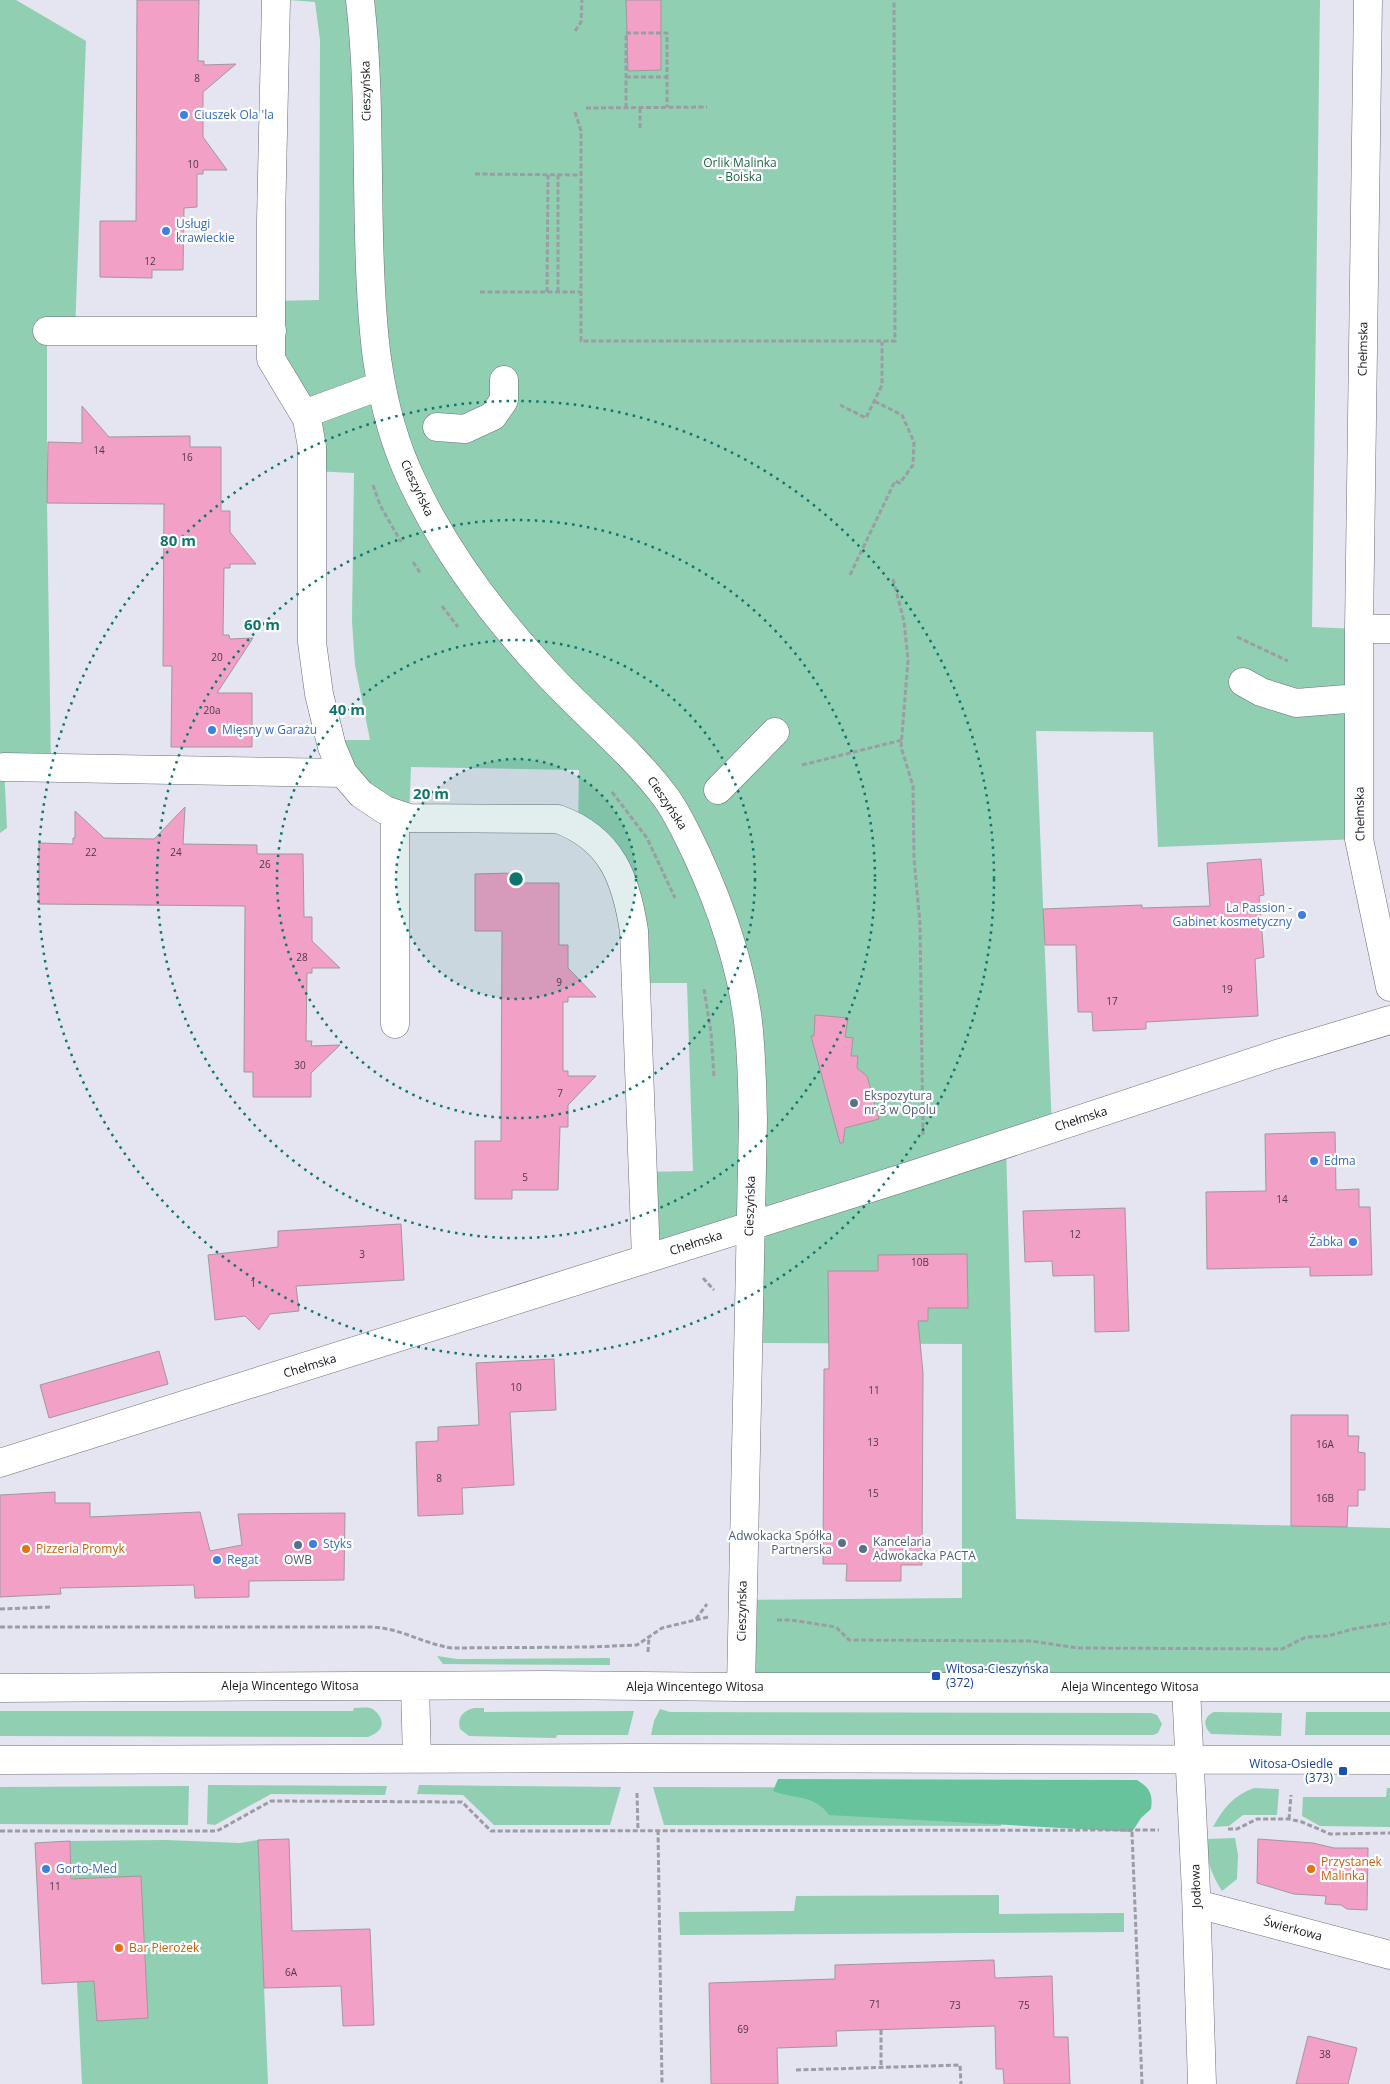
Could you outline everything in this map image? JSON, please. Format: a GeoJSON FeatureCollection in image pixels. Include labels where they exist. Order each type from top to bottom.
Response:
{"type":"FeatureCollection","features":[{"type":"Feature","properties":{"kind":"street"},"geometry":{"type":"LineString","coordinates":[[276,0],[271,221],[271,359],[307,419],[312,447],[312,642],[320,694],[332,747],[343,773],[362,794],[385,810],[409,818],[558,819],[578,826],[602,846],[615,867],[629,900],[634,932],[646,1259]]}},
{"type":"Feature","properties":{"kind":"street","name":"Cieszyńska"},"geometry":{"type":"LineString","coordinates":[[360,0],[365,51],[370,296],[380,386],[395,438],[412,482],[442,539],[474,588],[502,623],[546,672],[643,768],[667,799],[686,832],[720,912],[735,961],[747,1013],[752,1064],[753,1120],[741,1687]]}},
{"type":"Feature","properties":{"kind":"street","name":"Chełmska"},"geometry":{"type":"LineString","coordinates":[[1368,0],[1359,629],[1359,839],[1390,987]]}},
{"type":"Feature","properties":{"kind":"street"},"geometry":{"type":"LineString","coordinates":[[47,331],[272,331]]}},
{"type":"Feature","properties":{"kind":"street"},"geometry":{"type":"LineString","coordinates":[[437,427],[466,429],[493,416],[504,400],[504,380]]}},
{"type":"Feature","properties":{"kind":"street"},"geometry":{"type":"LineString","coordinates":[[304,414],[380,386]]}},
{"type":"Feature","properties":{"kind":"street"},"geometry":{"type":"LineString","coordinates":[[1359,629],[1390,629]]}},
{"type":"Feature","properties":{"kind":"street"},"geometry":{"type":"LineString","coordinates":[[1243,682],[1261,692],[1296,703],[1359,698]]}},
{"type":"Feature","properties":{"kind":"street"},"geometry":{"type":"LineString","coordinates":[[718,790],[775,732]]}},
{"type":"Feature","properties":{"kind":"street"},"geometry":{"type":"LineString","coordinates":[[4,766],[343,773]]}},
{"type":"Feature","properties":{"kind":"street"},"geometry":{"type":"LineString","coordinates":[[395,814],[395,1024]]}},
{"type":"Feature","properties":{"kind":"street","name":"Chełmska"},"geometry":{"type":"LineString","coordinates":[[0,1463],[924,1172],[1277,1054],[1390,1020]]}},
{"type":"Feature","properties":{"kind":"street"},"geometry":{"type":"LineString","coordinates":[[415,1686],[417,1758]]}},
{"type":"Feature","properties":{"kind":"street","name":"Aleja Wincentego Witosa"},"geometry":{"type":"LineString","coordinates":[[0,1688],[415,1686],[1390,1688]]}},
{"type":"Feature","properties":{"kind":"street","name":"Jodłowa"},"geometry":{"type":"LineString","coordinates":[[1186,1688],[1197,1904],[1202,2084]]}},
{"type":"Feature","properties":{"kind":"street"},"geometry":{"type":"LineString","coordinates":[[0,1760],[417,1758],[1390,1760]]}},
{"type":"Feature","properties":{"kind":"street","name":"Świerkowa"},"geometry":{"type":"LineString","coordinates":[[1197,1904],[1390,1956]]}},
{"type":"Feature","properties":{"kind":"path"},"geometry":{"type":"LineString","coordinates":[[575,31],[581,22],[582,0]]}},
{"type":"Feature","properties":{"kind":"path"},"geometry":{"type":"LineString","coordinates":[[575,112],[581,131],[581,341],[895,342],[894,0]]}},
{"type":"Feature","properties":{"kind":"path"},"geometry":{"type":"LineString","coordinates":[[626,108],[626,33],[667,33],[667,107]]}},
{"type":"Feature","properties":{"kind":"path"},"geometry":{"type":"LineString","coordinates":[[626,77],[667,77]]}},
{"type":"Feature","properties":{"kind":"path"},"geometry":{"type":"LineString","coordinates":[[586,108],[707,107]]}},
{"type":"Feature","properties":{"kind":"path"},"geometry":{"type":"LineString","coordinates":[[640,108],[640,129]]}},
{"type":"Feature","properties":{"kind":"path"},"geometry":{"type":"LineString","coordinates":[[475,174],[581,175]]}},
{"type":"Feature","properties":{"kind":"path"},"geometry":{"type":"LineString","coordinates":[[548,174],[548,292]]}},
{"type":"Feature","properties":{"kind":"path"},"geometry":{"type":"LineString","coordinates":[[558,175],[558,292]]}},
{"type":"Feature","properties":{"kind":"path"},"geometry":{"type":"LineString","coordinates":[[480,292],[581,292]]}},
{"type":"Feature","properties":{"kind":"path"},"geometry":{"type":"LineString","coordinates":[[840,405],[866,418],[882,385],[882,342]]}},
{"type":"Feature","properties":{"kind":"path"},"geometry":{"type":"LineString","coordinates":[[850,575],[895,481],[900,483],[914,465],[914,442],[902,415],[874,401]]}},
{"type":"Feature","properties":{"kind":"path"},"geometry":{"type":"LineString","coordinates":[[894,579],[904,621],[908,660],[902,747],[913,786],[914,859],[920,923],[921,1091],[924,1172]]}},
{"type":"Feature","properties":{"kind":"path"},"geometry":{"type":"LineString","coordinates":[[1237,637],[1288,662]]}},
{"type":"Feature","properties":{"kind":"path"},"geometry":{"type":"LineString","coordinates":[[802,766],[902,740]]}},
{"type":"Feature","properties":{"kind":"path"},"geometry":{"type":"LineString","coordinates":[[0,1609],[50,1607]]}},
{"type":"Feature","properties":{"kind":"path"},"geometry":{"type":"LineString","coordinates":[[0,1627],[372,1627],[392,1630],[432,1644],[452,1648],[590,1647],[637,1645],[662,1628],[710,1616]]}},
{"type":"Feature","properties":{"kind":"path"},"geometry":{"type":"LineString","coordinates":[[775,1620],[791,1620],[836,1627],[849,1640],[1031,1641],[1069,1648],[1282,1649],[1306,1637],[1325,1637],[1353,1629],[1390,1623]]}},
{"type":"Feature","properties":{"kind":"path"},"geometry":{"type":"LineString","coordinates":[[0,1832],[217,1831],[271,1801],[462,1802],[491,1831],[1132,1832],[1236,1829],[1257,1819],[1290,1819],[1330,1834],[1390,1833]]}},
{"type":"Feature","properties":{"kind":"path"},"geometry":{"type":"LineString","coordinates":[[658,1830],[662,2084]]}},
{"type":"Feature","properties":{"kind":"path"},"geometry":{"type":"LineString","coordinates":[[1132,1832],[1142,2084]]}},
{"type":"Feature","properties":{"kind":"path"},"geometry":{"type":"LineString","coordinates":[[881,2030],[881,2067]]}},
{"type":"Feature","properties":{"kind":"path"},"geometry":{"type":"LineString","coordinates":[[796,2070],[960,2065],[961,2084]]}},
{"type":"Feature","properties":{"kind":"green space"},"geometry":{"type":"Polygon","coordinates":[[[0,0],[16,0],[86,41],[75,331],[47,331],[47,503],[51,768],[4,767],[7,828],[0,833],[0,0]]]}},
{"type":"Feature","properties":{"kind":"green space","name":"Orlik Malinka - Boiska"},"geometry":{"type":"Polygon","coordinates":[[[289,0],[1320,0],[1312,627],[1359,629],[1359,839],[1158,847],[1153,732],[1036,731],[1052,1129],[1006,1144],[1016,1519],[1390,1528],[1390,1687],[741,1687],[743,1600],[962,1598],[962,1344],[747,1343],[749,1226],[646,1259],[643,1172],[693,1171],[687,983],[637,983],[634,932],[578,826],[579,770],[411,767],[409,818],[385,810],[330,740],[370,740],[355,665],[352,621],[354,473],[312,471],[283,382],[272,301],[319,300],[320,40],[315,2],[289,0]]]}},
{"type":"Feature","properties":{"kind":"green space"},"geometry":{"type":"Polygon","coordinates":[[[437,1656],[457,1659],[610,1658],[610,1665],[443,1664],[437,1656]]]}},
{"type":"Feature","properties":{"kind":"green space"},"geometry":{"type":"Polygon","coordinates":[[[354,1708],[373,1709],[382,1721],[379,1730],[368,1737],[0,1736],[0,1711],[353,1711],[354,1708]]]}},
{"type":"Feature","properties":{"kind":"green space"},"geometry":{"type":"Polygon","coordinates":[[[474,1708],[484,1708],[484,1712],[634,1711],[628,1735],[557,1735],[556,1738],[469,1736],[460,1729],[459,1721],[464,1713],[474,1708]]]}},
{"type":"Feature","properties":{"kind":"green space"},"geometry":{"type":"Polygon","coordinates":[[[660,1709],[670,1712],[1151,1713],[1157,1715],[1162,1724],[1158,1733],[1153,1735],[651,1735],[654,1721],[660,1709]]]}},
{"type":"Feature","properties":{"kind":"green space"},"geometry":{"type":"Polygon","coordinates":[[[1214,1712],[1282,1713],[1281,1736],[1211,1734],[1205,1722],[1208,1716],[1214,1712]]]}},
{"type":"Feature","properties":{"kind":"green space"},"geometry":{"type":"Polygon","coordinates":[[[1306,1712],[1390,1712],[1390,1735],[1305,1735],[1306,1712]]]}},
{"type":"Feature","properties":{"kind":"green space"},"geometry":{"type":"Polygon","coordinates":[[[778,1779],[1137,1780],[1150,1792],[1152,1804],[1151,1809],[1141,1818],[1132,1832],[829,1815],[823,1808],[804,1798],[773,1791],[778,1779]]]}},
{"type":"Feature","properties":{"kind":"green space"},"geometry":{"type":"Polygon","coordinates":[[[208,1785],[387,1786],[385,1795],[271,1794],[215,1825],[207,1824],[208,1785]]]}},
{"type":"Feature","properties":{"kind":"green space"},"geometry":{"type":"Polygon","coordinates":[[[419,1785],[621,1787],[610,1825],[494,1825],[463,1795],[417,1794],[419,1785]]]}},
{"type":"Feature","properties":{"kind":"green space"},"geometry":{"type":"Polygon","coordinates":[[[189,1786],[188,1825],[0,1824],[0,1787],[189,1786]]]}},
{"type":"Feature","properties":{"kind":"green space"},"geometry":{"type":"Polygon","coordinates":[[[653,1787],[1001,1788],[1001,1826],[664,1825],[653,1787]]]}},
{"type":"Feature","properties":{"kind":"green space"},"geometry":{"type":"Polygon","coordinates":[[[1254,1788],[1279,1789],[1277,1815],[1243,1815],[1229,1826],[1213,1827],[1235,1798],[1254,1788]]]}},
{"type":"Feature","properties":{"kind":"green space"},"geometry":{"type":"Polygon","coordinates":[[[1387,1788],[1390,1788],[1390,1827],[1320,1826],[1302,1816],[1303,1797],[1386,1797],[1387,1788]]]}},
{"type":"Feature","properties":{"kind":"green space"},"geometry":{"type":"Polygon","coordinates":[[[1235,1838],[1238,1855],[1237,1879],[1222,1891],[1210,1866],[1206,1839],[1235,1838]]]}},
{"type":"Feature","properties":{"kind":"green space"},"geometry":{"type":"Polygon","coordinates":[[[166,1840],[240,1843],[258,1840],[268,2084],[82,2084],[70,1841],[166,1840]]]}},
{"type":"Feature","properties":{"kind":"green space"},"geometry":{"type":"Polygon","coordinates":[[[999,1895],[999,1914],[1124,1913],[1124,1932],[680,1935],[679,1912],[794,1911],[796,1896],[999,1895]]]}},
{"type":"Feature","properties":{"kind":"building"},"geometry":{"type":"Polygon","coordinates":[[[137,0],[199,0],[198,61],[204,61],[204,65],[236,64],[203,92],[203,137],[227,170],[203,170],[203,174],[197,174],[197,207],[184,208],[183,270],[152,270],[152,278],[100,277],[100,221],[136,221],[137,0]]]}},
{"type":"Feature","properties":{"kind":"building"},"geometry":{"type":"Polygon","coordinates":[[[626,0],[661,0],[661,70],[628,71],[626,0]]]}},
{"type":"Feature","properties":{"kind":"building"},"geometry":{"type":"Polygon","coordinates":[[[82,406],[109,437],[190,436],[190,447],[221,447],[221,511],[230,511],[230,532],[256,564],[230,564],[230,568],[224,568],[223,635],[229,635],[230,639],[253,638],[217,693],[252,693],[252,747],[171,747],[172,666],[163,666],[164,504],[47,503],[48,442],[82,443],[82,406]]]}},
{"type":"Feature","properties":{"kind":"building"},"geometry":{"type":"Polygon","coordinates":[[[185,807],[183,844],[257,845],[257,854],[303,854],[304,917],[312,917],[312,941],[340,968],[312,968],[312,973],[307,973],[306,1041],[312,1041],[311,1046],[340,1045],[311,1073],[311,1097],[253,1097],[253,1072],[244,1072],[245,906],[39,904],[39,843],[73,844],[73,838],[75,838],[75,811],[104,838],[154,839],[185,807]]]}},
{"type":"Feature","properties":{"kind":"building"},"geometry":{"type":"Polygon","coordinates":[[[1261,859],[1264,895],[1259,896],[1264,957],[1255,959],[1258,1016],[1146,1022],[1146,1029],[1093,1031],[1092,1012],[1078,1012],[1076,945],[1045,945],[1043,909],[1142,905],[1142,908],[1210,906],[1207,863],[1261,859]]]}},
{"type":"Feature","properties":{"kind":"building"},"geometry":{"type":"Polygon","coordinates":[[[512,873],[513,883],[559,883],[559,945],[568,945],[568,968],[596,997],[568,997],[568,1002],[563,1002],[563,1071],[568,1071],[568,1076],[596,1076],[568,1105],[568,1127],[560,1127],[558,1190],[512,1190],[512,1199],[475,1199],[475,1141],[501,1141],[502,931],[475,931],[475,874],[512,873]]]}},
{"type":"Feature","properties":{"kind":"building"},"geometry":{"type":"Polygon","coordinates":[[[815,1015],[848,1018],[845,1037],[853,1038],[851,1056],[858,1056],[857,1068],[867,1076],[879,1119],[845,1128],[843,1143],[840,1143],[811,1036],[814,1036],[815,1015]]]}},
{"type":"Feature","properties":{"kind":"building"},"geometry":{"type":"Polygon","coordinates":[[[1335,1132],[1336,1190],[1359,1189],[1359,1207],[1370,1207],[1372,1275],[1310,1276],[1310,1267],[1207,1269],[1206,1192],[1266,1191],[1265,1134],[1335,1132]]]}},
{"type":"Feature","properties":{"kind":"building"},"geometry":{"type":"Polygon","coordinates":[[[1125,1208],[1129,1331],[1095,1332],[1094,1275],[1053,1276],[1052,1261],[1025,1262],[1023,1211],[1125,1208]]]}},
{"type":"Feature","properties":{"kind":"building"},"geometry":{"type":"Polygon","coordinates":[[[401,1224],[404,1280],[296,1286],[299,1311],[270,1314],[259,1330],[245,1316],[215,1320],[208,1255],[278,1247],[278,1231],[401,1224]]]}},
{"type":"Feature","properties":{"kind":"building"},"geometry":{"type":"Polygon","coordinates":[[[967,1254],[968,1308],[928,1308],[928,1321],[918,1321],[923,1373],[922,1565],[901,1565],[901,1581],[846,1581],[847,1564],[823,1564],[824,1369],[829,1369],[828,1271],[878,1271],[878,1255],[967,1254]]]}},
{"type":"Feature","properties":{"kind":"building"},"geometry":{"type":"Polygon","coordinates":[[[159,1351],[168,1384],[49,1418],[40,1385],[159,1351]]]}},
{"type":"Feature","properties":{"kind":"building"},"geometry":{"type":"Polygon","coordinates":[[[554,1359],[556,1410],[510,1412],[514,1485],[462,1488],[463,1514],[418,1516],[416,1442],[438,1441],[438,1427],[479,1425],[476,1363],[554,1359]]]}},
{"type":"Feature","properties":{"kind":"building"},"geometry":{"type":"Polygon","coordinates":[[[1291,1415],[1348,1415],[1348,1436],[1359,1436],[1358,1452],[1365,1453],[1365,1490],[1358,1490],[1358,1506],[1348,1506],[1347,1527],[1291,1526],[1291,1415]]]}},
{"type":"Feature","properties":{"kind":"building"},"geometry":{"type":"Polygon","coordinates":[[[55,1492],[55,1503],[90,1503],[90,1517],[200,1512],[210,1551],[242,1545],[238,1514],[345,1513],[344,1580],[249,1581],[249,1597],[195,1598],[194,1585],[60,1588],[61,1594],[0,1597],[0,1495],[55,1492]]]}},
{"type":"Feature","properties":{"kind":"building"},"geometry":{"type":"Polygon","coordinates":[[[289,1839],[292,1931],[370,1929],[374,2025],[343,2026],[341,1986],[264,1988],[258,1840],[289,1839]]]}},
{"type":"Feature","properties":{"kind":"building"},"geometry":{"type":"Polygon","coordinates":[[[1258,1839],[1313,1843],[1334,1848],[1368,1848],[1367,1910],[1347,1909],[1341,1905],[1325,1904],[1326,1896],[1294,1894],[1257,1883],[1258,1839]]]}},
{"type":"Feature","properties":{"kind":"building"},"geometry":{"type":"Polygon","coordinates":[[[70,1841],[71,1879],[141,1876],[148,2018],[97,2021],[94,1981],[42,1984],[35,1843],[70,1841]]]}},
{"type":"Feature","properties":{"kind":"building"},"geometry":{"type":"Polygon","coordinates":[[[994,1960],[995,1978],[1052,1976],[1054,2037],[1068,2037],[1070,2084],[1004,2084],[1003,2069],[996,2069],[995,2026],[836,2031],[837,2046],[777,2048],[778,2084],[711,2084],[709,1983],[835,1979],[835,1965],[994,1960]]]}},
{"type":"Feature","properties":{"kind":"building"},"geometry":{"type":"Polygon","coordinates":[[[1308,2036],[1357,2048],[1348,2084],[1296,2084],[1308,2036]]]}},
{"type":"Feature","properties":{"kind":"place","name":"Ciuszek Ola 'la"},"geometry":{"type":"Point","coordinates":[184,115]}},
{"type":"Feature","properties":{"kind":"place","name":"Usługi krawieckie"},"geometry":{"type":"Point","coordinates":[166,231]}},
{"type":"Feature","properties":{"kind":"place","name":"Mięsny w Garażu"},"geometry":{"type":"Point","coordinates":[212,730]}},
{"type":"Feature","properties":{"kind":"place","name":"La Passion - Gabinet kosmetyczny"},"geometry":{"type":"Point","coordinates":[1302,915]}},
{"type":"Feature","properties":{"kind":"place","name":"Ekspozytura nr 3 w Opolu"},"geometry":{"type":"Point","coordinates":[854,1103]}},
{"type":"Feature","properties":{"kind":"place","name":"Edma"},"geometry":{"type":"Point","coordinates":[1314,1161]}},
{"type":"Feature","properties":{"kind":"place","name":"Żabka"},"geometry":{"type":"Point","coordinates":[1353,1242]}},
{"type":"Feature","properties":{"kind":"place","name":"Adwokacka Spółka Partnerska"},"geometry":{"type":"Point","coordinates":[842,1543]}},
{"type":"Feature","properties":{"kind":"place","name":"Styks"},"geometry":{"type":"Point","coordinates":[313,1544]}},
{"type":"Feature","properties":{"kind":"place","name":"OWB"},"geometry":{"type":"Point","coordinates":[298,1545]}},
{"type":"Feature","properties":{"kind":"place","name":"Pizzeria Promyk"},"geometry":{"type":"Point","coordinates":[26,1549]}},
{"type":"Feature","properties":{"kind":"place","name":"Kancelaria Adwokacka PACTA"},"geometry":{"type":"Point","coordinates":[863,1549]}},
{"type":"Feature","properties":{"kind":"place","name":"Regat"},"geometry":{"type":"Point","coordinates":[217,1560]}},
{"type":"Feature","properties":{"kind":"place","name":"Witosa-Cieszyńska (372)"},"geometry":{"type":"Point","coordinates":[936,1676]}},
{"type":"Feature","properties":{"kind":"place","name":"Witosa-Osiedle (373)"},"geometry":{"type":"Point","coordinates":[1343,1771]}},
{"type":"Feature","properties":{"kind":"place","name":"Gorto-Med"},"geometry":{"type":"Point","coordinates":[46,1869]}},
{"type":"Feature","properties":{"kind":"place","name":"Przystanek Malinka"},"geometry":{"type":"Point","coordinates":[1311,1869]}},
{"type":"Feature","properties":{"kind":"place","name":"Bar Pierożek"},"geometry":{"type":"Point","coordinates":[119,1948]}}]}
